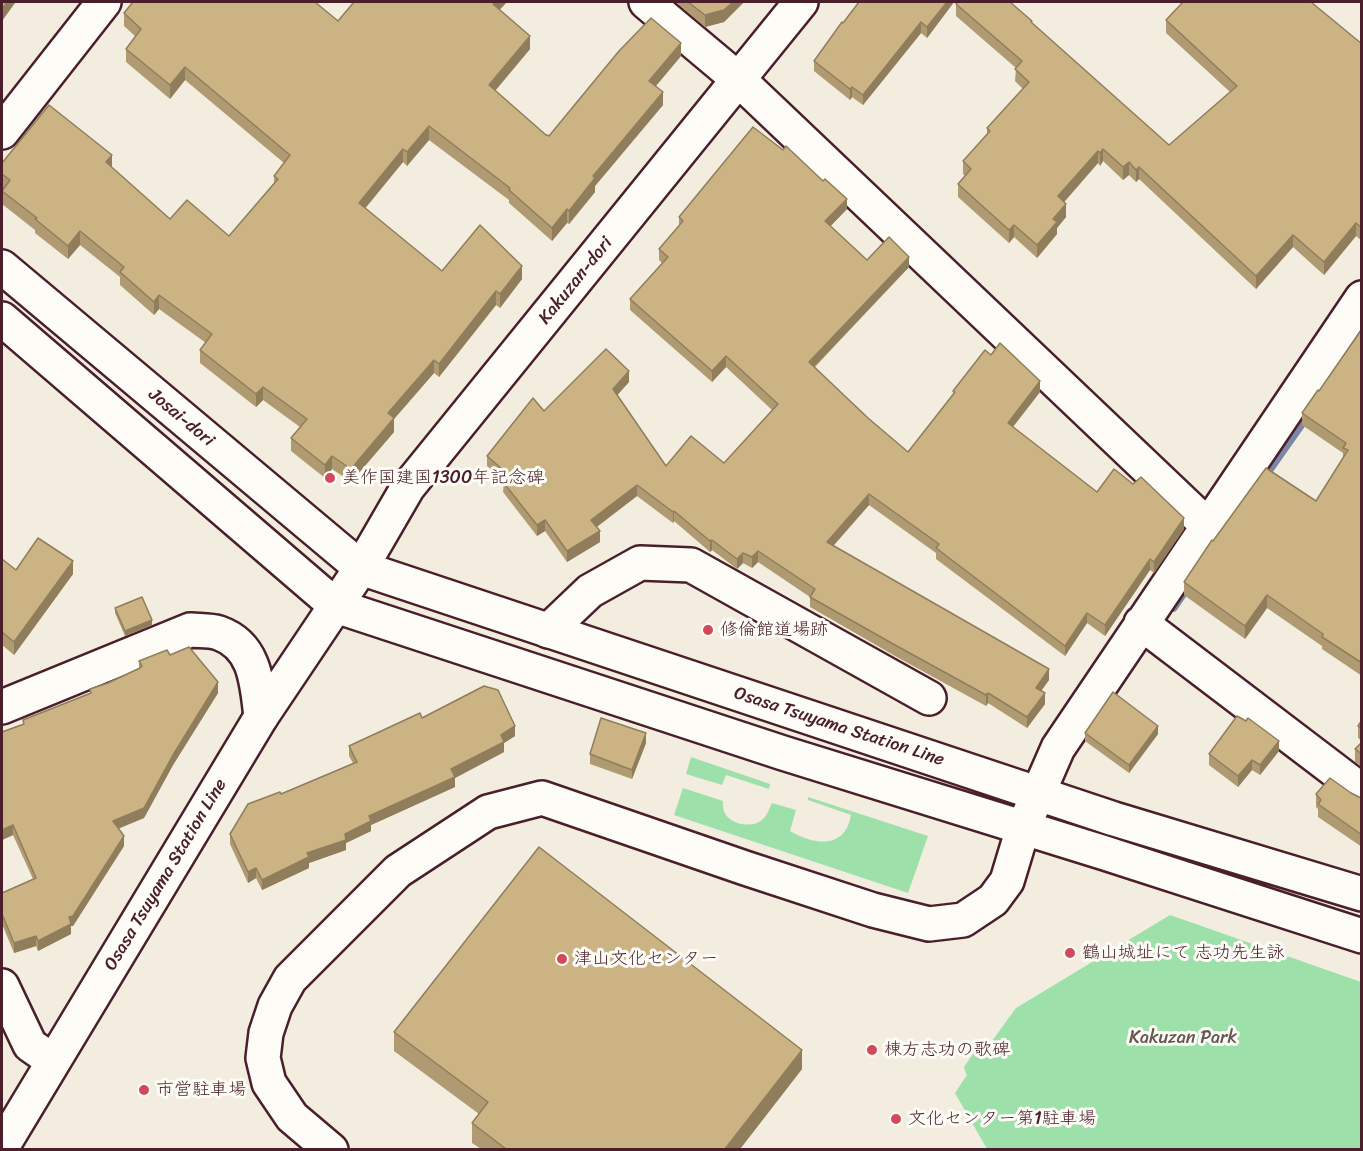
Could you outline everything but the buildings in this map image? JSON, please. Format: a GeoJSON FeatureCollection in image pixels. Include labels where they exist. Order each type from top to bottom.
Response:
{"type":"FeatureCollection","features":[{"type":"Feature","properties":{"kind":"street"},"geometry":{"type":"LineString","coordinates":[[2,132],[104,2]]}},
{"type":"Feature","properties":{"kind":"street"},"geometry":{"type":"LineString","coordinates":[[646,2],[739,80],[1207,525]]}},
{"type":"Feature","properties":{"kind":"street","name":"Kakuzan-dori"},"geometry":{"type":"LineString","coordinates":[[361,568],[408,487],[801,2]]}},
{"type":"Feature","properties":{"kind":"street","name":"Josai-dori"},"geometry":{"type":"LineString","coordinates":[[2,267],[361,568]]}},
{"type":"Feature","properties":{"kind":"street"},"geometry":{"type":"LineString","coordinates":[[331,1149],[292,1117],[269,1083],[263,1058],[266,1033],[275,1006],[290,979],[398,872],[488,812],[542,798],[745,868],[873,909],[929,924],[963,920],[993,900],[1007,882],[1023,828],[1058,748],[1362,298]]}},
{"type":"Feature","properties":{"kind":"street"},"geometry":{"type":"LineString","coordinates":[[2,319],[336,606],[783,753],[1362,936]]}},
{"type":"Feature","properties":{"kind":"street"},"geometry":{"type":"LineString","coordinates":[[548,631],[590,591],[640,562],[691,565],[929,698]]}},
{"type":"Feature","properties":{"kind":"street","name":"Osasa Tsuyama Station Line"},"geometry":{"type":"LineString","coordinates":[[2,1147],[261,717],[361,568],[1037,794],[1362,894]]}},
{"type":"Feature","properties":{"kind":"street"},"geometry":{"type":"LineString","coordinates":[[1141,623],[1362,791]]}},
{"type":"Feature","properties":{"kind":"street"},"geometry":{"type":"LineString","coordinates":[[2,707],[190,630],[217,632],[234,641],[244,650],[254,669],[261,717]]}},
{"type":"Feature","properties":{"kind":"street"},"geometry":{"type":"LineString","coordinates":[[6,1007],[30,1045],[53,1061]]}},
{"type":"Feature","properties":{"kind":"green space"},"geometry":{"type":"Polygon","coordinates":[[[691,757],[770,784],[769,789],[726,775],[722,785],[686,774],[691,757]]]}},
{"type":"Feature","properties":{"kind":"green space"},"geometry":{"type":"Polygon","coordinates":[[[683,788],[723,801],[726,815],[733,821],[743,824],[754,824],[762,820],[772,803],[796,810],[790,831],[818,841],[835,839],[842,834],[848,826],[851,815],[808,800],[808,797],[928,836],[908,893],[674,815],[683,788]]]}},
{"type":"Feature","properties":{"kind":"green space","name":"Kakuzan Park"},"geometry":{"type":"Polygon","coordinates":[[[1170,915],[1361,982],[1361,1149],[987,1149],[955,1093],[967,1075],[964,1067],[979,1045],[985,1043],[989,1045],[1016,1008],[1170,915]]]}},
{"type":"Feature","properties":{"kind":"waterway"},"geometry":{"type":"LineString","coordinates":[[1261,480],[1309,412]]}},
{"type":"Feature","properties":{"kind":"waterway"},"geometry":{"type":"LineString","coordinates":[[1173,607],[1192,579]]}},
{"type":"Feature","properties":{"kind":"place","name":"美作国建国1300年記念碑"},"geometry":{"type":"Point","coordinates":[330,478]}},
{"type":"Feature","properties":{"kind":"place","name":"修倫館道場跡"},"geometry":{"type":"Point","coordinates":[708,630]}},
{"type":"Feature","properties":{"kind":"place","name":"鶴山城址にて 志功先生詠"},"geometry":{"type":"Point","coordinates":[1070,953]}},
{"type":"Feature","properties":{"kind":"place","name":"津山文化センター"},"geometry":{"type":"Point","coordinates":[562,959]}},
{"type":"Feature","properties":{"kind":"place","name":"棟方志功の歌碑"},"geometry":{"type":"Point","coordinates":[872,1050]}},
{"type":"Feature","properties":{"kind":"place","name":"市営駐車場"},"geometry":{"type":"Point","coordinates":[144,1090]}},
{"type":"Feature","properties":{"kind":"place","name":"文化センター第1駐車場"},"geometry":{"type":"Point","coordinates":[896,1119]}}]}
